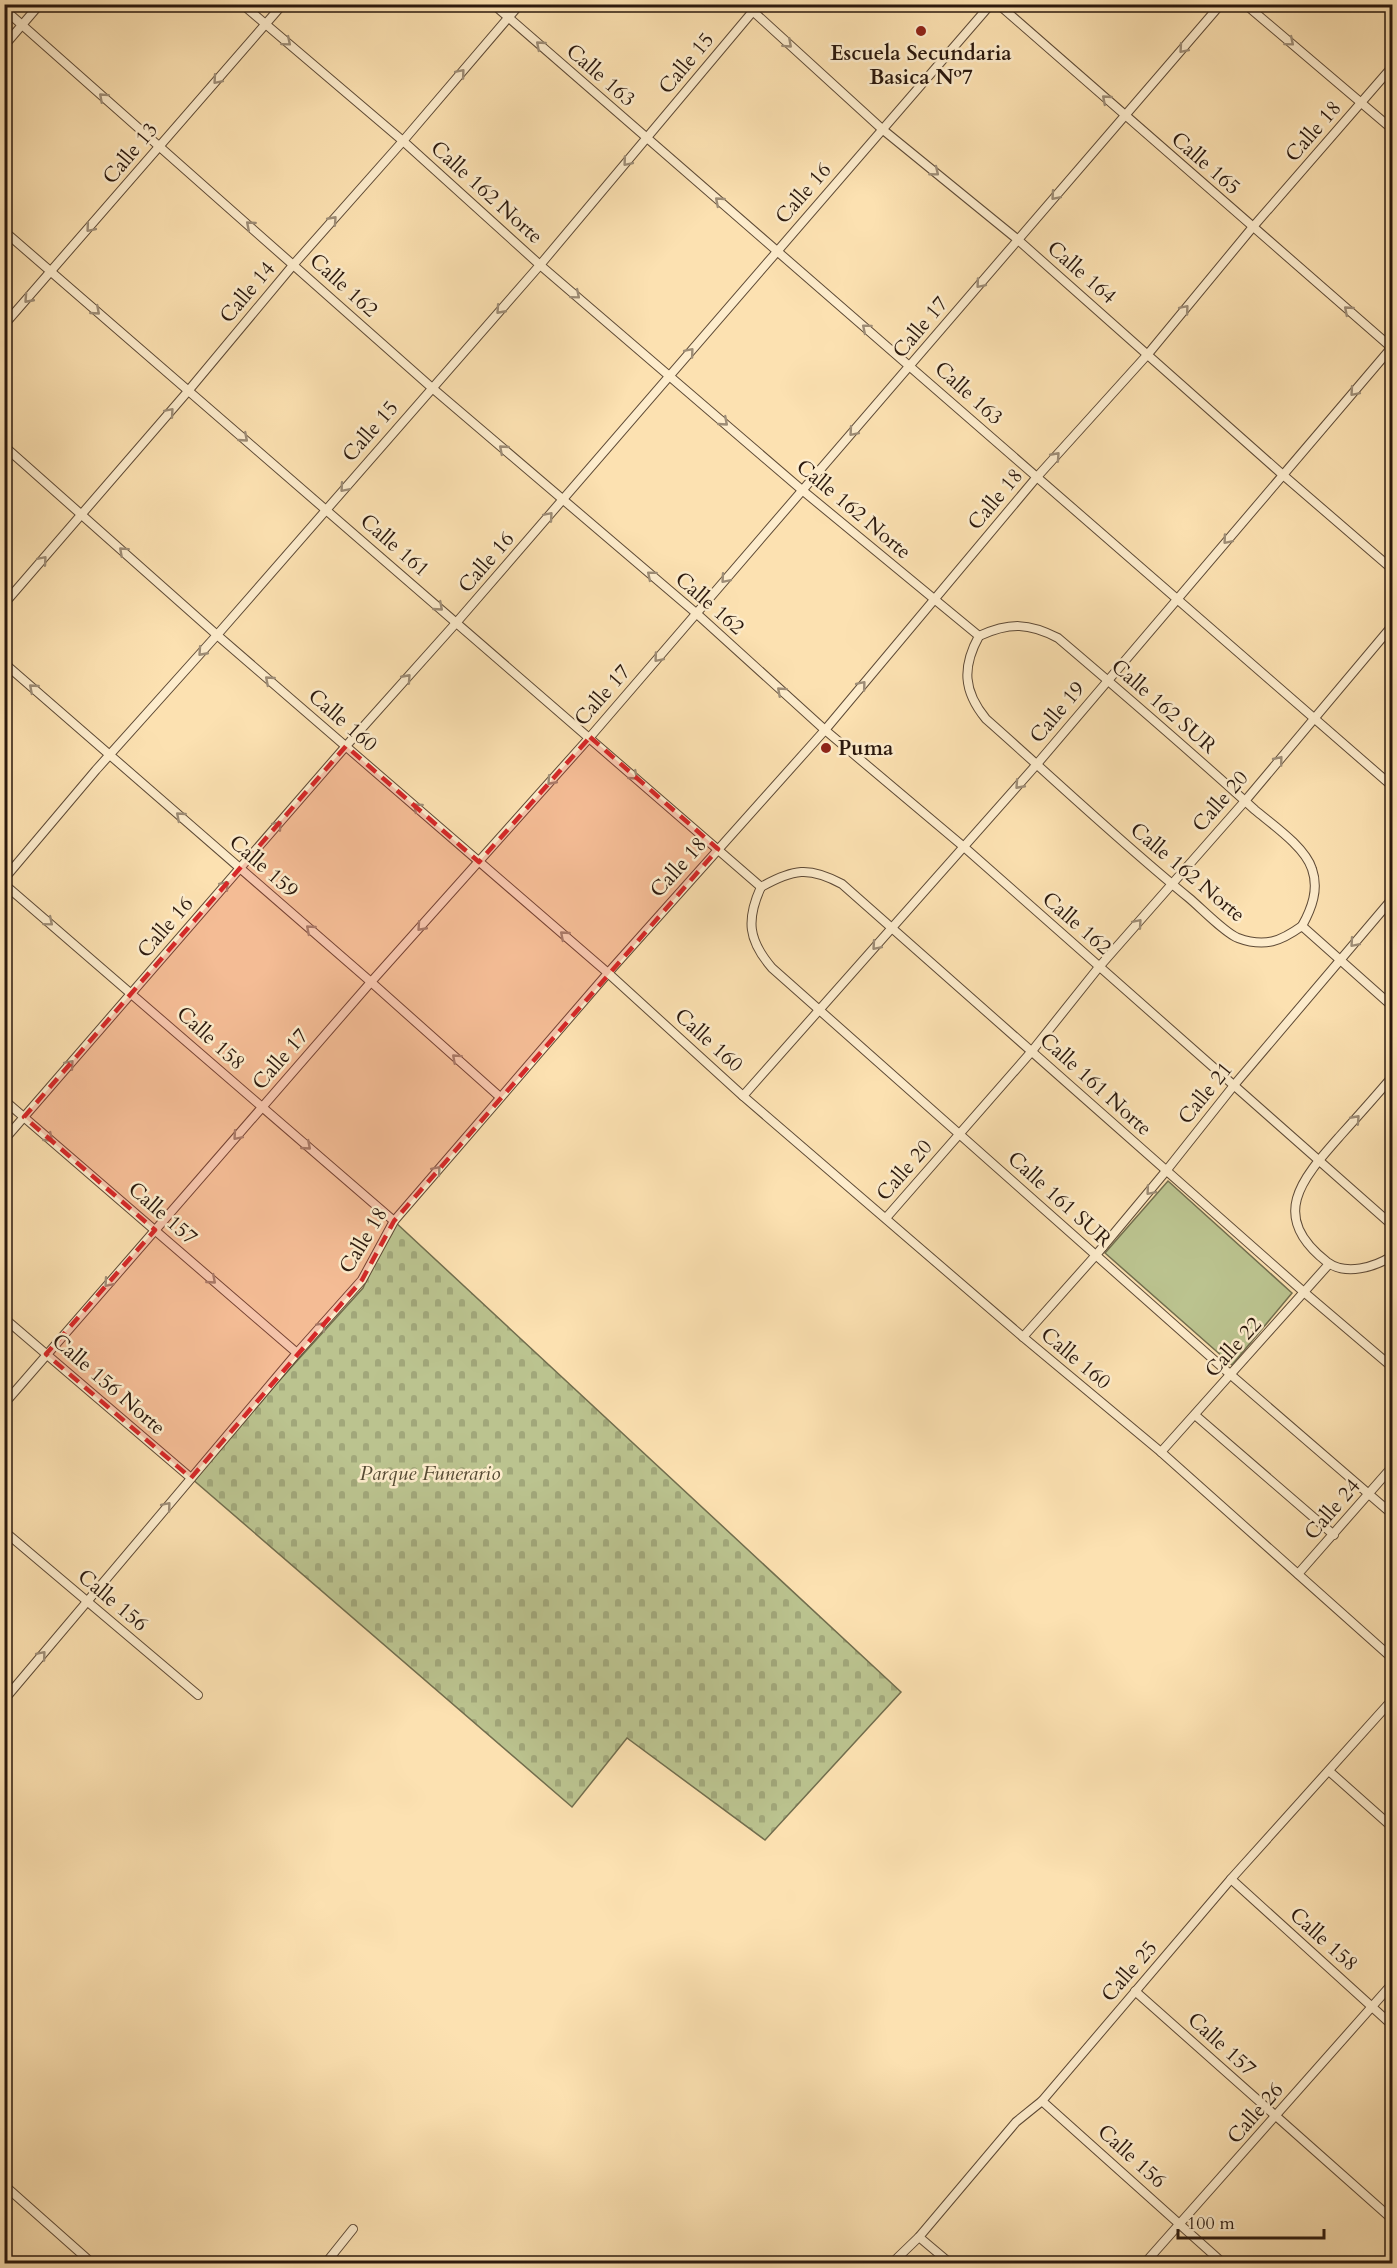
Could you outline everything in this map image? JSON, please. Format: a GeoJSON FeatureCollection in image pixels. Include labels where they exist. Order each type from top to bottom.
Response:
{"type":"FeatureCollection","features":[{"type":"Feature","properties":{"kind":"street"},"geometry":{"type":"LineString","coordinates":[[4,46],[40,4]]}},
{"type":"Feature","properties":{"kind":"street","name":"Calle 162 Norte"},"geometry":{"type":"LineString","coordinates":[[242,4],[403,141],[540,265],[802,490],[979,636],[971,651],[967,671],[968,688],[975,707],[1171,884],[1236,938],[1256,943],[1271,942],[1284,939],[1302,926]]}},
{"type":"Feature","properties":{"kind":"street","name":"Calle 13"},"geometry":{"type":"LineString","coordinates":[[4,325],[52,273],[283,4]]}},
{"type":"Feature","properties":{"kind":"street","name":"Calle 163"},"geometry":{"type":"LineString","coordinates":[[493,4],[1392,786]]}},
{"type":"Feature","properties":{"kind":"street","name":"Calle 14"},"geometry":{"type":"LineString","coordinates":[[4,604],[189,390],[294,264],[520,4]]}},
{"type":"Feature","properties":{"kind":"street","name":"Calle 164"},"geometry":{"type":"LineString","coordinates":[[745,4],[756,8],[882,129],[1017,239],[1392,569]]}},
{"type":"Feature","properties":{"kind":"street","name":"Calle 16"},"geometry":{"type":"LineString","coordinates":[[4,1140],[563,500],[991,4]]}},
{"type":"Feature","properties":{"kind":"street","name":"Calle 165"},"geometry":{"type":"LineString","coordinates":[[998,4],[1252,228],[1392,347]]}},
{"type":"Feature","properties":{"kind":"street","name":"Calle 17"},"geometry":{"type":"LineString","coordinates":[[4,1404],[371,982],[590,737],[1221,4]]}},
{"type":"Feature","properties":{"kind":"street"},"geometry":{"type":"LineString","coordinates":[[1245,4],[1392,129]]}},
{"type":"Feature","properties":{"kind":"street","name":"Calle 15"},"geometry":{"type":"LineString","coordinates":[[4,879],[431,387],[540,265],[756,8]]}},
{"type":"Feature","properties":{"kind":"street","name":"Calle 162"},"geometry":{"type":"LineString","coordinates":[[4,9],[431,387],[696,613],[825,730],[964,847],[1392,1225]]}},
{"type":"Feature","properties":{"kind":"street","name":"Calle 18"},"geometry":{"type":"LineString","coordinates":[[4,1700],[297,1353],[362,1280],[394,1221],[608,973],[825,730],[1036,478],[1148,354],[1252,228],[1392,67]]}},
{"type":"Feature","properties":{"kind":"street","name":"Calle 161"},"geometry":{"type":"LineString","coordinates":[[4,231],[761,886]]}},
{"type":"Feature","properties":{"kind":"street","name":"Calle 19"},"geometry":{"type":"LineString","coordinates":[[743,1096],[1037,764],[1392,347]]}},
{"type":"Feature","properties":{"kind":"street","name":"Calle 160"},"geometry":{"type":"LineString","coordinates":[[4,446],[217,635],[608,973],[743,1096],[1023,1337],[1161,1452],[1392,1658]]}},
{"type":"Feature","properties":{"kind":"street","name":"Calle 162 SUR"},"geometry":{"type":"LineString","coordinates":[[979,636],[1010,626],[1041,629],[1058,638],[1245,801],[1304,854],[1312,870],[1315,892],[1310,911],[1302,926]]}},
{"type":"Feature","properties":{"kind":"street","name":"Calle 20"},"geometry":{"type":"LineString","coordinates":[[886,1218],[1032,1052],[1100,967],[1245,801],[1392,626]]}},
{"type":"Feature","properties":{"kind":"street","name":"Calle 159"},"geometry":{"type":"LineString","coordinates":[[4,663],[500,1097]]}},
{"type":"Feature","properties":{"kind":"street","name":"Calle 161 Norte"},"geometry":{"type":"LineString","coordinates":[[761,886],[790,873],[807,871],[825,875],[842,884],[1166,1171],[1392,1367]]}},
{"type":"Feature","properties":{"kind":"street","name":"Calle 158"},"geometry":{"type":"LineString","coordinates":[[4,884],[394,1221]]}},
{"type":"Feature","properties":{"kind":"street","name":"Calle 161 SUR"},"geometry":{"type":"LineString","coordinates":[[761,886],[752,914],[752,938],[758,952],[772,968],[1096,1256],[1392,1514]]}},
{"type":"Feature","properties":{"kind":"street","name":"Calle 21"},"geometry":{"type":"LineString","coordinates":[[1023,1337],[1096,1256],[1234,1084],[1392,899]]}},
{"type":"Feature","properties":{"kind":"street"},"geometry":{"type":"LineString","coordinates":[[1302,926],[1392,1006]]}},
{"type":"Feature","properties":{"kind":"street"},"geometry":{"type":"LineString","coordinates":[[1392,1077],[1318,1160],[1302,1182],[1296,1198],[1296,1218],[1300,1233],[1329,1264],[1344,1268],[1361,1268],[1378,1264],[1392,1256]]}},
{"type":"Feature","properties":{"kind":"street","name":"Calle 157"},"geometry":{"type":"LineString","coordinates":[[4,1100],[297,1353]]}},
{"type":"Feature","properties":{"kind":"street","name":"Calle 22"},"geometry":{"type":"LineString","coordinates":[[1161,1452],[1329,1264]]}},
{"type":"Feature","properties":{"kind":"street","name":"Calle 156 Norte"},"geometry":{"type":"LineString","coordinates":[[4,1318],[191,1478]]}},
{"type":"Feature","properties":{"kind":"street"},"geometry":{"type":"LineString","coordinates":[[1195,1415],[1334,1535]]}},
{"type":"Feature","properties":{"kind":"street","name":"Calle 24"},"geometry":{"type":"LineString","coordinates":[[1298,1574],[1392,1467]]}},
{"type":"Feature","properties":{"kind":"street","name":"Calle 156"},"geometry":{"type":"LineString","coordinates":[[4,1531],[198,1695]]}},
{"type":"Feature","properties":{"kind":"street","name":"Calle 25"},"geometry":{"type":"LineString","coordinates":[[891,2264],[919,2237],[1016,2122],[1042,2101],[1231,1879],[1392,1700]]}},
{"type":"Feature","properties":{"kind":"street"},"geometry":{"type":"LineString","coordinates":[[1329,1771],[1392,1827]]}},
{"type":"Feature","properties":{"kind":"street","name":"Calle 158"},"geometry":{"type":"LineString","coordinates":[[1231,1879],[1392,2025]]}},
{"type":"Feature","properties":{"kind":"street","name":"Calle 26"},"geometry":{"type":"LineString","coordinates":[[1144,2264],[1392,1984]]}},
{"type":"Feature","properties":{"kind":"street","name":"Calle 157"},"geometry":{"type":"LineString","coordinates":[[1135,1991],[1392,2219]]}},
{"type":"Feature","properties":{"kind":"street","name":"Calle 156"},"geometry":{"type":"LineString","coordinates":[[1042,2101],[1224,2264]]}},
{"type":"Feature","properties":{"kind":"street"},"geometry":{"type":"LineString","coordinates":[[4,2185],[93,2264]]}},
{"type":"Feature","properties":{"kind":"street"},"geometry":{"type":"LineString","coordinates":[[325,2264],[353,2229]]}},
{"type":"Feature","properties":{"kind":"street"},"geometry":{"type":"LineString","coordinates":[[919,2237],[951,2264]]}},
{"type":"Feature","properties":{"kind":"street"},"geometry":{"type":"LineString","coordinates":[[1386,2264],[1392,2257]]}},
{"type":"Feature","properties":{"kind":"highlighted area"},"geometry":{"type":"Polygon","coordinates":[[[590,737],[718,849],[394,1221],[362,1280],[191,1478],[46,1354],[155,1230],[24,1117],[346,746],[479,862],[590,737]]]}},
{"type":"Feature","properties":{"kind":"green space"},"geometry":{"type":"Polygon","coordinates":[[[1168,1181],[1292,1293],[1232,1365],[1105,1253],[1168,1181]]]}},
{"type":"Feature","properties":{"kind":"green space","name":"Parque Funerario"},"geometry":{"type":"Polygon","coordinates":[[[394,1221],[901,1692],[765,1840],[627,1738],[572,1807],[191,1478],[363,1288],[394,1221]]]}},
{"type":"Feature","properties":{"kind":"place","name":"Escuela Secundaria Basica Nº7"},"geometry":{"type":"Point","coordinates":[921,31]}},
{"type":"Feature","properties":{"kind":"place","name":"Puma"},"geometry":{"type":"Point","coordinates":[826,748]}}]}
